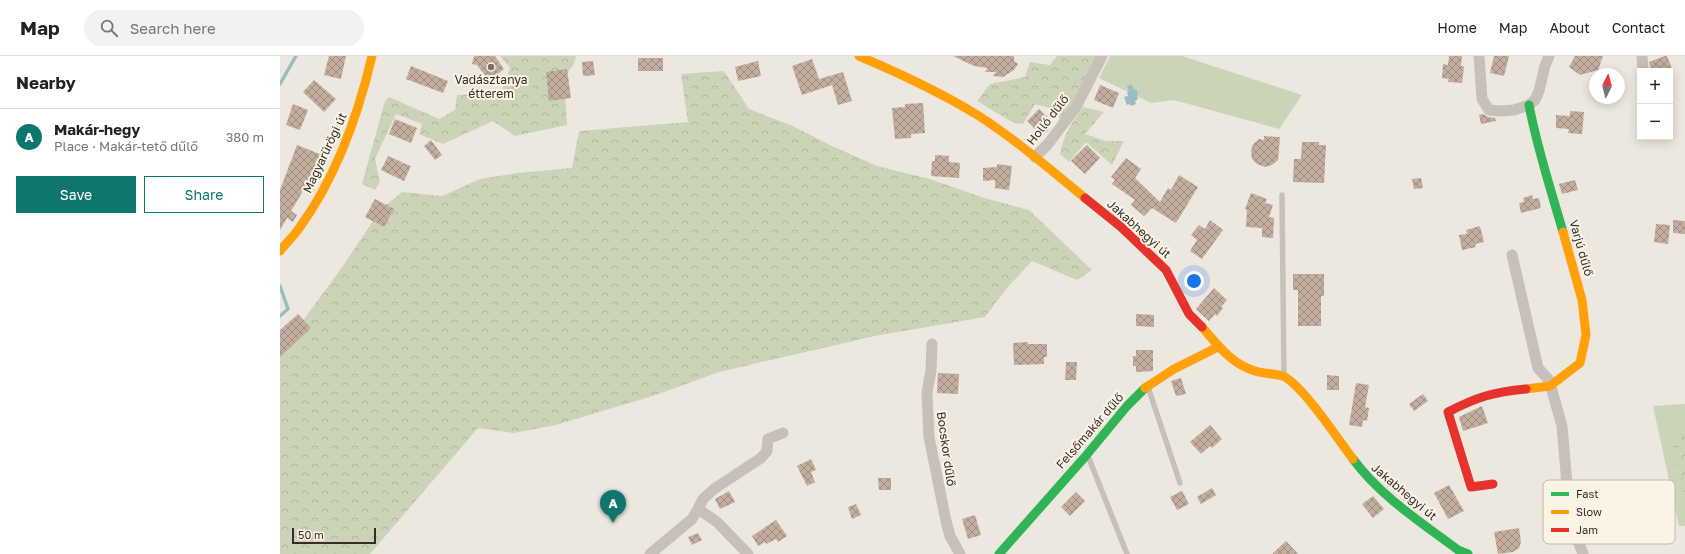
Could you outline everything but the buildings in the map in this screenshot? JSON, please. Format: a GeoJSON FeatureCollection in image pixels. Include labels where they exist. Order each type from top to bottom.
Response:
{"type":"FeatureCollection","features":[{"type":"Feature","properties":{"kind":"street","name":"Magyarürögi út"},"geometry":{"type":"LineString","coordinates":[[283,247],[299,228],[318,199],[348,136],[362,100],[372,56]]}},
{"type":"Feature","properties":{"kind":"street","name":"Jakabhegyi út"},"geometry":{"type":"LineString","coordinates":[[859,56],[888,68],[979,116],[1035,157],[1121,227],[1166,270],[1189,314],[1203,328],[1218,347],[1239,364],[1254,370],[1284,377],[1303,393],[1359,468],[1391,499],[1460,553]]}},
{"type":"Feature","properties":{"kind":"street","name":"Holló dűlő"},"geometry":{"type":"LineString","coordinates":[[1035,157],[1048,144],[1076,107],[1102,56]]}},
{"type":"Feature","properties":{"kind":"street"},"geometry":{"type":"LineString","coordinates":[[1479,56],[1482,99],[1489,110],[1500,111],[1514,110],[1529,105],[1535,100],[1549,56]]}},
{"type":"Feature","properties":{"kind":"street"},"geometry":{"type":"LineString","coordinates":[[1642,56],[1643,68]]}},
{"type":"Feature","properties":{"kind":"street","name":"Varjú dűlő"},"geometry":{"type":"LineString","coordinates":[[1493,484],[1471,487],[1448,412],[1471,400],[1497,392],[1550,386],[1580,363],[1586,335],[1582,300],[1542,156],[1534,133],[1529,105]]}},
{"type":"Feature","properties":{"kind":"street"},"geometry":{"type":"LineString","coordinates":[[1512,255],[1538,368],[1549,380],[1562,426],[1567,480]]}},
{"type":"Feature","properties":{"kind":"street","name":"Bocskor dűlő"},"geometry":{"type":"LineString","coordinates":[[932,344],[931,370],[927,393],[929,437],[946,521],[950,536],[960,554]]}},
{"type":"Feature","properties":{"kind":"street","name":"Felsőmakár dűlő"},"geometry":{"type":"LineString","coordinates":[[999,554],[1037,509],[1087,454],[1123,408],[1148,386],[1176,366],[1218,347]]}},
{"type":"Feature","properties":{"kind":"street"},"geometry":{"type":"LineString","coordinates":[[650,554],[692,519],[702,499],[714,489],[761,458],[767,451],[768,439],[783,433]]}},
{"type":"Feature","properties":{"kind":"street"},"geometry":{"type":"LineString","coordinates":[[698,509],[717,522],[748,554]]}},
{"type":"Feature","properties":{"kind":"street"},"geometry":{"type":"LineString","coordinates":[[1579,544],[1583,554]]}},
{"type":"Feature","properties":{"kind":"lane"},"geometry":{"type":"LineString","coordinates":[[1282,195],[1284,377]]}},
{"type":"Feature","properties":{"kind":"lane"},"geometry":{"type":"LineString","coordinates":[[1148,386],[1180,483]]}},
{"type":"Feature","properties":{"kind":"lane"},"geometry":{"type":"LineString","coordinates":[[1087,454],[1127,554]]}},
{"type":"Feature","properties":{"kind":"green space"},"geometry":{"type":"Polygon","coordinates":[[[500,56],[576,56],[574,64],[564,77],[567,125],[515,136],[493,121],[443,144],[419,134],[422,124],[396,114],[375,159],[380,182],[375,190],[362,184],[385,101],[389,97],[439,119],[455,110],[457,95],[501,93],[510,68],[500,56]]]}},
{"type":"Feature","properties":{"kind":"green space"},"geometry":{"type":"Polygon","coordinates":[[[1057,56],[1098,56],[1061,124],[1056,110],[1035,104],[1023,124],[1012,122],[977,101],[990,84],[1025,77],[1030,62],[1050,65],[1057,56]]]}},
{"type":"Feature","properties":{"kind":"green space"},"geometry":{"type":"Polygon","coordinates":[[[1110,56],[1182,56],[1302,95],[1279,129],[1174,100],[1151,103],[1099,78],[1110,56]]]}},
{"type":"Feature","properties":{"kind":"green space"},"geometry":{"type":"Polygon","coordinates":[[[724,71],[749,109],[793,126],[830,145],[877,166],[930,179],[984,198],[1029,210],[1092,270],[1077,280],[1032,261],[1007,288],[985,317],[875,336],[719,372],[656,395],[556,425],[514,433],[478,428],[370,554],[280,554],[280,348],[288,341],[343,266],[381,209],[402,192],[442,196],[480,179],[517,173],[572,168],[579,131],[688,122],[681,74],[724,71]]]}},
{"type":"Feature","properties":{"kind":"green space"},"geometry":{"type":"Polygon","coordinates":[[[1083,107],[1104,112],[1085,134],[1106,141],[1124,141],[1112,165],[1086,142],[1069,162],[1060,154],[1068,129],[1083,107]]]}},
{"type":"Feature","properties":{"kind":"green space"},"geometry":{"type":"Polygon","coordinates":[[[1685,404],[1685,526],[1679,526],[1675,508],[1675,480],[1669,480],[1653,406],[1685,404]]]}},
{"type":"Feature","properties":{"kind":"green space"},"geometry":{"type":"Polygon","coordinates":[[[1685,436],[1685,500],[1671,437],[1685,436]]]}},
{"type":"Feature","properties":{"kind":"water"},"geometry":{"type":"Polygon","coordinates":[[[1132,85],[1134,90],[1136,89],[1138,99],[1135,101],[1136,104],[1131,106],[1130,104],[1127,105],[1124,97],[1128,96],[1127,92],[1129,91],[1127,86],[1132,85]]]}},
{"type":"Feature","properties":{"kind":"waterway"},"geometry":{"type":"LineString","coordinates":[[280,84],[296,56]]}},
{"type":"Feature","properties":{"kind":"waterway"},"geometry":{"type":"LineString","coordinates":[[280,286],[288,309],[280,316]]}},
{"type":"Feature","properties":{"kind":"traffic: fast"},"geometry":{"type":"LineString","coordinates":[[1529,105],[1540,153],[1563,232]]}},
{"type":"Feature","properties":{"kind":"traffic: fast"},"geometry":{"type":"LineString","coordinates":[[999,554],[1084,458],[1127,406],[1145,388]]}},
{"type":"Feature","properties":{"kind":"traffic: fast"},"geometry":{"type":"LineString","coordinates":[[1353,459],[1376,485],[1402,508],[1458,550],[1468,554]]}},
{"type":"Feature","properties":{"kind":"traffic: slow"},"geometry":{"type":"LineString","coordinates":[[280,251],[298,230],[313,208],[335,167],[353,123],[372,56]]}},
{"type":"Feature","properties":{"kind":"traffic: slow"},"geometry":{"type":"LineString","coordinates":[[859,56],[920,84],[979,116],[1020,145],[1085,198]]}},
{"type":"Feature","properties":{"kind":"traffic: slow"},"geometry":{"type":"LineString","coordinates":[[1526,389],[1550,386],[1580,363],[1586,335],[1582,300],[1563,232]]}},
{"type":"Feature","properties":{"kind":"traffic: slow"},"geometry":{"type":"LineString","coordinates":[[1202,327],[1219,347],[1239,364],[1262,373],[1285,377],[1293,383],[1312,403],[1353,459]]}},
{"type":"Feature","properties":{"kind":"traffic: slow"},"geometry":{"type":"LineString","coordinates":[[1145,388],[1174,369],[1218,347]]}},
{"type":"Feature","properties":{"kind":"traffic: jam"},"geometry":{"type":"LineString","coordinates":[[1085,198],[1121,227],[1166,270],[1189,314],[1202,327]]}},
{"type":"Feature","properties":{"kind":"traffic: jam"},"geometry":{"type":"LineString","coordinates":[[1493,484],[1471,487],[1448,412],[1468,402],[1486,396],[1526,389]]}},
{"type":"Feature","properties":{"kind":"place","name":"Vadásztanya étterem"},"geometry":{"type":"Point","coordinates":[491,67]}},
{"type":"Feature","properties":{"kind":"place","name":"Makár-hegy"},"geometry":{"type":"Point","coordinates":[613,523]}}]}
